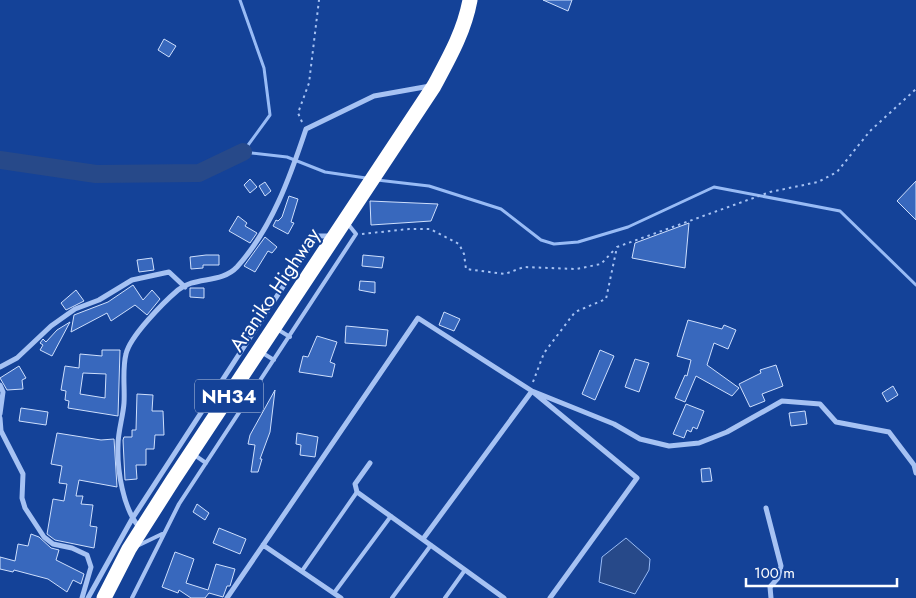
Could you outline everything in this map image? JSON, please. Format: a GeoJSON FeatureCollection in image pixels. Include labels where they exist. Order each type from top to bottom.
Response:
{"type":"FeatureCollection","features":[{"type":"Feature","properties":{"kind":"highway","name":"Araniko Highway"},"geometry":{"type":"LineString","coordinates":[[104,598],[129,549],[136,524],[185,449],[210,425],[434,86],[458,42],[467,19],[470,0]]}},
{"type":"Feature","properties":{"kind":"street"},"geometry":{"type":"LineString","coordinates":[[88,598],[136,524],[122,482],[118,445],[124,407],[126,354],[138,333],[179,289],[223,277],[236,268],[278,205],[306,129],[374,96],[434,86]]}},
{"type":"Feature","properties":{"kind":"street"},"geometry":{"type":"LineString","coordinates":[[185,449],[204,405],[287,284],[316,236],[322,234],[335,236]]}},
{"type":"Feature","properties":{"kind":"street"},"geometry":{"type":"LineString","coordinates":[[0,367],[17,358],[51,326],[76,309],[98,300],[132,280],[169,272],[185,287]]}},
{"type":"Feature","properties":{"kind":"street"},"geometry":{"type":"LineString","coordinates":[[228,598],[418,318],[532,390],[637,478],[550,598]]}},
{"type":"Feature","properties":{"kind":"street"},"geometry":{"type":"LineString","coordinates":[[0,385],[3,392],[0,414]]}},
{"type":"Feature","properties":{"kind":"street"},"geometry":{"type":"LineString","coordinates":[[532,390],[614,424],[640,439],[669,446],[699,443],[726,432],[782,401],[820,404],[836,422],[889,432],[914,464],[916,473]]}},
{"type":"Feature","properties":{"kind":"street"},"geometry":{"type":"LineString","coordinates":[[423,539],[532,390]]}},
{"type":"Feature","properties":{"kind":"street"},"geometry":{"type":"LineString","coordinates":[[0,418],[1,432],[23,474],[22,498],[25,508],[44,537],[53,544],[72,548],[87,555],[91,567],[82,598]]}},
{"type":"Feature","properties":{"kind":"street"},"geometry":{"type":"LineString","coordinates":[[370,463],[355,484],[357,492],[465,570],[496,596],[504,598]]}},
{"type":"Feature","properties":{"kind":"street"},"geometry":{"type":"LineString","coordinates":[[766,508],[772,540],[781,566],[778,578],[770,587],[771,598]]}},
{"type":"Feature","properties":{"kind":"street"},"geometry":{"type":"LineString","coordinates":[[264,545],[341,598]]}},
{"type":"Feature","properties":{"kind":"lane"},"geometry":{"type":"LineString","coordinates":[[132,598],[164,533],[206,463],[356,234],[345,221]]}},
{"type":"Feature","properties":{"kind":"lane"},"geometry":{"type":"LineString","coordinates":[[323,254],[338,262]]}},
{"type":"Feature","properties":{"kind":"lane"},"geometry":{"type":"LineString","coordinates":[[274,327],[290,337]]}},
{"type":"Feature","properties":{"kind":"lane"},"geometry":{"type":"LineString","coordinates":[[259,350],[274,360]]}},
{"type":"Feature","properties":{"kind":"lane"},"geometry":{"type":"LineString","coordinates":[[240,380],[254,390]]}},
{"type":"Feature","properties":{"kind":"lane"},"geometry":{"type":"LineString","coordinates":[[204,405],[220,409]]}},
{"type":"Feature","properties":{"kind":"lane"},"geometry":{"type":"LineString","coordinates":[[210,425],[224,434]]}},
{"type":"Feature","properties":{"kind":"lane"},"geometry":{"type":"LineString","coordinates":[[185,449],[206,463]]}},
{"type":"Feature","properties":{"kind":"lane"},"geometry":{"type":"LineString","coordinates":[[302,571],[357,492]]}},
{"type":"Feature","properties":{"kind":"lane"},"geometry":{"type":"LineString","coordinates":[[334,593],[391,516]]}},
{"type":"Feature","properties":{"kind":"lane"},"geometry":{"type":"LineString","coordinates":[[129,549],[152,541],[164,533]]}},
{"type":"Feature","properties":{"kind":"lane"},"geometry":{"type":"LineString","coordinates":[[392,598],[431,545]]}},
{"type":"Feature","properties":{"kind":"lane"},"geometry":{"type":"LineString","coordinates":[[445,598],[465,570]]}},
{"type":"Feature","properties":{"kind":"path"},"geometry":{"type":"LineString","coordinates":[[306,129],[298,113],[309,83],[320,0]]}},
{"type":"Feature","properties":{"kind":"path"},"geometry":{"type":"LineString","coordinates":[[356,234],[366,235],[408,229],[430,229],[459,244],[464,254],[466,269],[505,274],[524,267],[576,269],[601,264],[617,247],[770,192],[818,182],[837,172],[870,131],[916,89]]}},
{"type":"Feature","properties":{"kind":"path"},"geometry":{"type":"LineString","coordinates":[[532,390],[534,376],[544,353],[574,312],[606,299],[617,247]]}},
{"type":"Feature","properties":{"kind":"water"},"geometry":{"type":"Polygon","coordinates":[[[626,538],[650,559],[649,570],[635,594],[599,582],[602,557],[626,538]]]}},
{"type":"Feature","properties":{"kind":"building"},"geometry":{"type":"Polygon","coordinates":[[[543,0],[572,0],[568,11],[543,0]]]}},
{"type":"Feature","properties":{"kind":"building"},"geometry":{"type":"Polygon","coordinates":[[[164,39],[176,46],[169,57],[158,50],[164,39]]]}},
{"type":"Feature","properties":{"kind":"building"},"geometry":{"type":"Polygon","coordinates":[[[250,179],[257,187],[250,193],[244,185],[250,179]]]}},
{"type":"Feature","properties":{"kind":"building"},"geometry":{"type":"Polygon","coordinates":[[[916,181],[916,220],[897,201],[916,181]]]}},
{"type":"Feature","properties":{"kind":"building"},"geometry":{"type":"Polygon","coordinates":[[[265,182],[271,191],[265,196],[259,186],[265,182]]]}},
{"type":"Feature","properties":{"kind":"building"},"geometry":{"type":"Polygon","coordinates":[[[289,196],[298,199],[291,222],[294,223],[288,234],[273,226],[276,220],[278,221],[282,217],[289,196]]]}},
{"type":"Feature","properties":{"kind":"building"},"geometry":{"type":"Polygon","coordinates":[[[370,201],[438,204],[431,221],[371,225],[370,201]]]}},
{"type":"Feature","properties":{"kind":"building"},"geometry":{"type":"Polygon","coordinates":[[[238,216],[247,223],[245,226],[257,233],[250,243],[229,231],[238,216]]]}},
{"type":"Feature","properties":{"kind":"building"},"geometry":{"type":"Polygon","coordinates":[[[689,223],[685,268],[632,258],[635,243],[689,223]]]}},
{"type":"Feature","properties":{"kind":"building"},"geometry":{"type":"Polygon","coordinates":[[[265,237],[277,247],[272,253],[268,251],[255,272],[244,266],[265,237]]]}},
{"type":"Feature","properties":{"kind":"building"},"geometry":{"type":"Polygon","coordinates":[[[219,255],[219,265],[203,265],[203,268],[191,269],[190,257],[219,255]]]}},
{"type":"Feature","properties":{"kind":"building"},"geometry":{"type":"Polygon","coordinates":[[[363,255],[384,257],[382,268],[362,266],[363,255]]]}},
{"type":"Feature","properties":{"kind":"building"},"geometry":{"type":"Polygon","coordinates":[[[152,258],[154,270],[139,272],[137,260],[152,258]]]}},
{"type":"Feature","properties":{"kind":"building"},"geometry":{"type":"Polygon","coordinates":[[[360,281],[375,282],[375,293],[359,290],[360,281]]]}},
{"type":"Feature","properties":{"kind":"building"},"geometry":{"type":"Polygon","coordinates":[[[133,285],[143,300],[152,290],[160,299],[147,315],[135,305],[111,321],[107,313],[71,332],[74,315],[108,302],[133,285]]]}},
{"type":"Feature","properties":{"kind":"building"},"geometry":{"type":"Polygon","coordinates":[[[190,288],[204,288],[204,298],[190,297],[190,288]]]}},
{"type":"Feature","properties":{"kind":"building"},"geometry":{"type":"Polygon","coordinates":[[[76,290],[84,301],[66,310],[61,303],[76,290]]]}},
{"type":"Feature","properties":{"kind":"building"},"geometry":{"type":"Polygon","coordinates":[[[444,312],[460,319],[454,331],[439,325],[444,312]]]}},
{"type":"Feature","properties":{"kind":"building"},"geometry":{"type":"Polygon","coordinates":[[[688,320],[722,329],[724,325],[736,330],[728,349],[714,343],[707,365],[739,388],[732,396],[696,376],[685,402],[675,398],[685,375],[687,376],[691,360],[677,356],[688,320]]]}},
{"type":"Feature","properties":{"kind":"building"},"geometry":{"type":"Polygon","coordinates":[[[70,322],[52,356],[40,350],[43,345],[40,343],[43,339],[46,342],[57,330],[70,322]]]}},
{"type":"Feature","properties":{"kind":"building"},"geometry":{"type":"Polygon","coordinates":[[[346,326],[388,330],[386,346],[345,343],[346,326]]]}},
{"type":"Feature","properties":{"kind":"building"},"geometry":{"type":"Polygon","coordinates":[[[317,336],[337,342],[330,362],[335,364],[332,377],[299,372],[303,356],[308,357],[317,336]]]}},
{"type":"Feature","properties":{"kind":"building"},"geometry":{"type":"Polygon","coordinates":[[[102,350],[120,350],[118,416],[68,408],[69,401],[65,400],[66,391],[61,390],[65,366],[79,368],[80,354],[102,356],[102,350]],[[83,373],[80,394],[105,398],[106,374],[83,373]]]}},
{"type":"Feature","properties":{"kind":"building"},"geometry":{"type":"Polygon","coordinates":[[[600,350],[614,356],[595,400],[582,394],[600,350]]]}},
{"type":"Feature","properties":{"kind":"building"},"geometry":{"type":"Polygon","coordinates":[[[635,359],[649,363],[639,392],[625,387],[635,359]]]}},
{"type":"Feature","properties":{"kind":"building"},"geometry":{"type":"Polygon","coordinates":[[[776,365],[783,386],[762,394],[765,401],[750,407],[739,384],[761,373],[760,370],[776,365]]]}},
{"type":"Feature","properties":{"kind":"building"},"geometry":{"type":"Polygon","coordinates":[[[19,366],[26,378],[22,380],[23,389],[7,390],[0,378],[19,366]]]}},
{"type":"Feature","properties":{"kind":"building"},"geometry":{"type":"Polygon","coordinates":[[[893,386],[898,395],[887,402],[882,393],[893,386]]]}},
{"type":"Feature","properties":{"kind":"building"},"geometry":{"type":"Polygon","coordinates":[[[275,390],[270,432],[260,459],[262,459],[258,472],[251,472],[255,445],[248,444],[250,435],[275,390]]]}},
{"type":"Feature","properties":{"kind":"building"},"geometry":{"type":"Polygon","coordinates":[[[137,394],[153,395],[152,411],[163,411],[164,435],[155,435],[154,449],[146,449],[146,465],[136,465],[137,479],[125,480],[123,440],[124,437],[132,437],[132,430],[136,430],[137,394]]]}},
{"type":"Feature","properties":{"kind":"building"},"geometry":{"type":"Polygon","coordinates":[[[686,404],[704,411],[697,429],[693,427],[691,432],[687,430],[684,438],[673,434],[686,404]]]}},
{"type":"Feature","properties":{"kind":"building"},"geometry":{"type":"Polygon","coordinates":[[[21,408],[48,412],[46,425],[19,421],[21,408]]]}},
{"type":"Feature","properties":{"kind":"building"},"geometry":{"type":"Polygon","coordinates":[[[805,411],[807,424],[791,426],[789,413],[805,411]]]}},
{"type":"Feature","properties":{"kind":"building"},"geometry":{"type":"Polygon","coordinates":[[[57,433],[101,440],[114,439],[117,487],[79,480],[76,496],[83,496],[81,504],[93,505],[90,526],[97,527],[94,548],[55,540],[47,534],[53,499],[64,501],[67,484],[59,483],[62,466],[51,464],[57,433]]]}},
{"type":"Feature","properties":{"kind":"building"},"geometry":{"type":"Polygon","coordinates":[[[297,433],[318,437],[315,457],[300,455],[301,445],[296,444],[297,433]]]}},
{"type":"Feature","properties":{"kind":"building"},"geometry":{"type":"Polygon","coordinates":[[[710,468],[712,481],[702,482],[701,469],[710,468]]]}},
{"type":"Feature","properties":{"kind":"building"},"geometry":{"type":"Polygon","coordinates":[[[197,504],[209,513],[205,520],[193,512],[197,504]]]}},
{"type":"Feature","properties":{"kind":"building"},"geometry":{"type":"Polygon","coordinates":[[[219,528],[246,539],[240,554],[213,543],[219,528]]]}},
{"type":"Feature","properties":{"kind":"building"},"geometry":{"type":"Polygon","coordinates":[[[31,534],[39,537],[51,548],[59,550],[56,560],[84,574],[81,584],[73,580],[67,592],[48,579],[14,570],[13,572],[0,569],[0,557],[15,561],[18,544],[28,546],[31,534]]]}},
{"type":"Feature","properties":{"kind":"building"},"geometry":{"type":"Polygon","coordinates":[[[175,552],[194,559],[186,583],[208,590],[216,564],[235,569],[230,586],[227,586],[223,597],[209,593],[205,598],[191,598],[179,590],[178,593],[162,587],[175,552]]]}},
{"type":"Feature","properties":{"kind":"waterway"},"geometry":{"type":"LineString","coordinates":[[240,0],[264,68],[270,115],[243,152]]}},
{"type":"Feature","properties":{"kind":"waterway"},"geometry":{"type":"LineString","coordinates":[[243,152],[287,157],[325,172],[366,178]]}},
{"type":"Feature","properties":{"kind":"waterway"},"geometry":{"type":"LineString","coordinates":[[0,160],[96,174],[199,173],[243,152]]}},
{"type":"Feature","properties":{"kind":"waterway"},"geometry":{"type":"LineString","coordinates":[[377,180],[429,186],[501,209],[541,240],[554,244],[578,242],[628,227],[714,187],[840,211],[916,285]]}}]}
